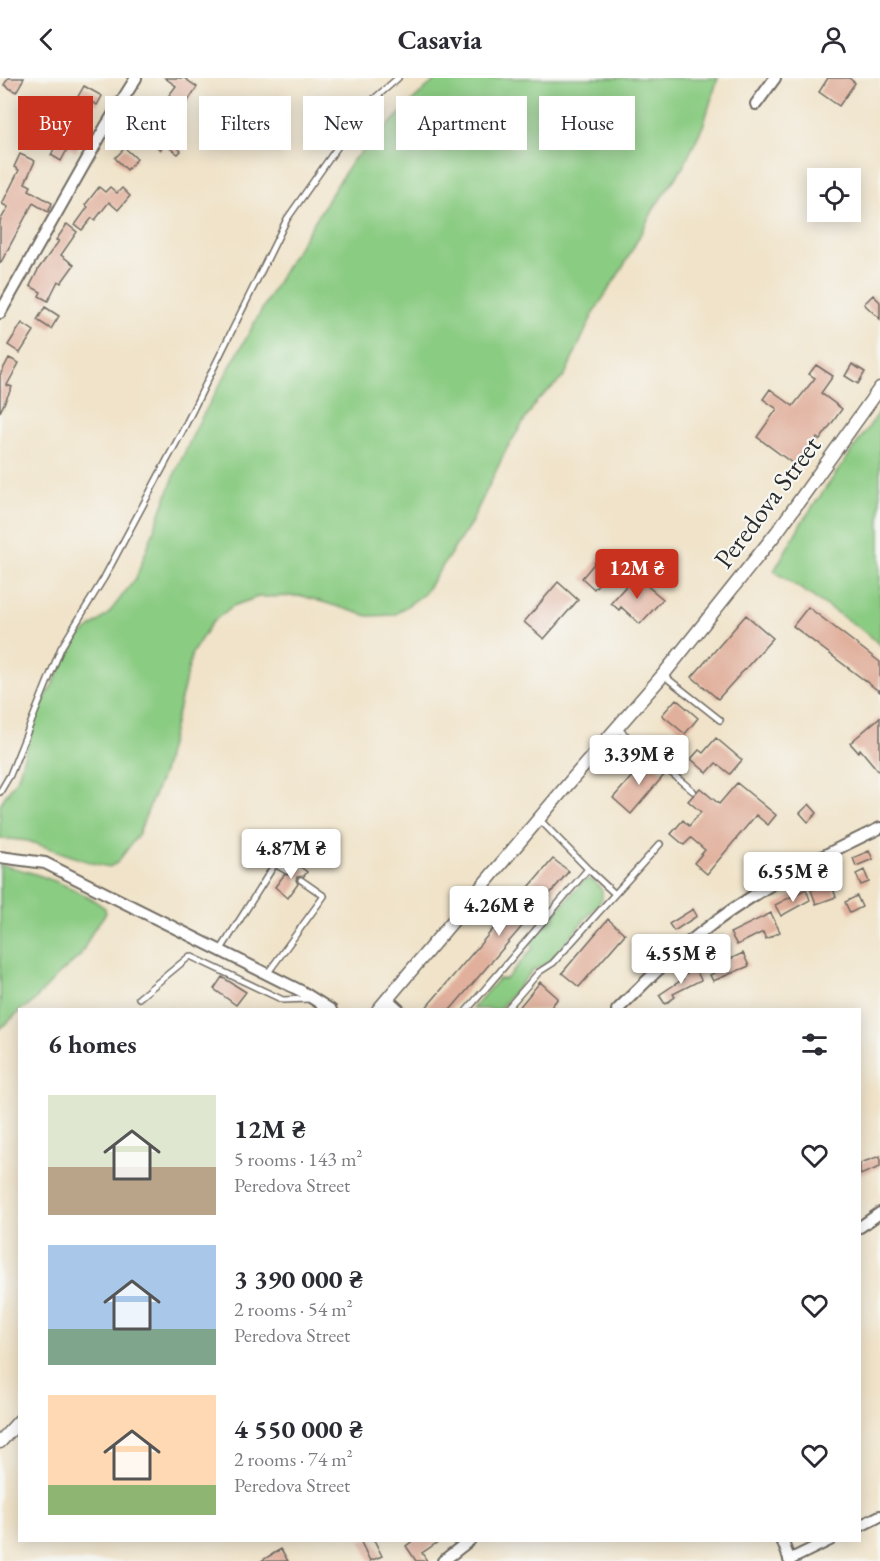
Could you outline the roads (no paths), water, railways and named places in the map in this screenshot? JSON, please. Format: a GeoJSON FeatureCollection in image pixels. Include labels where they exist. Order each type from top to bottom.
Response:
{"type":"FeatureCollection","features":[{"type":"Feature","properties":{"kind":"street"},"geometry":{"type":"LineString","coordinates":[[0,314],[94,147],[136,78]]}},
{"type":"Feature","properties":{"kind":"street"},"geometry":{"type":"LineString","coordinates":[[756,104],[775,78]]}},
{"type":"Feature","properties":{"kind":"street","name":"Peredova Street"},"geometry":{"type":"LineString","coordinates":[[380,1008],[663,675],[777,532],[880,388]]}},
{"type":"Feature","properties":{"kind":"street"},"geometry":{"type":"LineString","coordinates":[[619,1008],[697,935],[771,886],[827,853],[880,828]]}},
{"type":"Feature","properties":{"kind":"street"},"geometry":{"type":"LineString","coordinates":[[0,857],[45,863],[267,974],[328,1008]]}},
{"type":"Feature","properties":{"kind":"street"},"geometry":{"type":"LineString","coordinates":[[387,999],[397,1008]]}},
{"type":"Feature","properties":{"kind":"street"},"geometry":{"type":"LineString","coordinates":[[861,1226],[880,1213]]}},
{"type":"Feature","properties":{"kind":"street"},"geometry":{"type":"LineString","coordinates":[[0,1442],[18,1422]]}},
{"type":"Feature","properties":{"kind":"street"},"geometry":{"type":"LineString","coordinates":[[861,1526],[880,1516]]}},
{"type":"Feature","properties":{"kind":"street"},"geometry":{"type":"LineString","coordinates":[[443,1561],[467,1542]]}},
{"type":"Feature","properties":{"kind":"street"},"geometry":{"type":"LineString","coordinates":[[783,1542],[790,1561],[826,1542]]}},
{"type":"Feature","properties":{"kind":"lane"},"geometry":{"type":"LineString","coordinates":[[0,792],[10,775],[61,648],[104,578],[183,430],[287,219],[367,105],[398,78]]}},
{"type":"Feature","properties":{"kind":"lane"},"geometry":{"type":"LineString","coordinates":[[663,675],[720,720]]}},
{"type":"Feature","properties":{"kind":"lane"},"geometry":{"type":"LineString","coordinates":[[617,728],[693,791]]}},
{"type":"Feature","properties":{"kind":"lane"},"geometry":{"type":"LineString","coordinates":[[539,819],[615,894]]}},
{"type":"Feature","properties":{"kind":"lane"},"geometry":{"type":"LineString","coordinates":[[508,1008],[539,972],[553,963],[660,844]]}},
{"type":"Feature","properties":{"kind":"lane"},"geometry":{"type":"LineString","coordinates":[[220,951],[275,864],[287,872]]}},
{"type":"Feature","properties":{"kind":"lane"},"geometry":{"type":"LineString","coordinates":[[469,1008],[588,869]]}},
{"type":"Feature","properties":{"kind":"lane"},"geometry":{"type":"LineString","coordinates":[[267,974],[324,896],[301,880]]}},
{"type":"Feature","properties":{"kind":"lane"},"geometry":{"type":"LineString","coordinates":[[140,998],[190,956],[283,1000],[314,999]]}}]}
